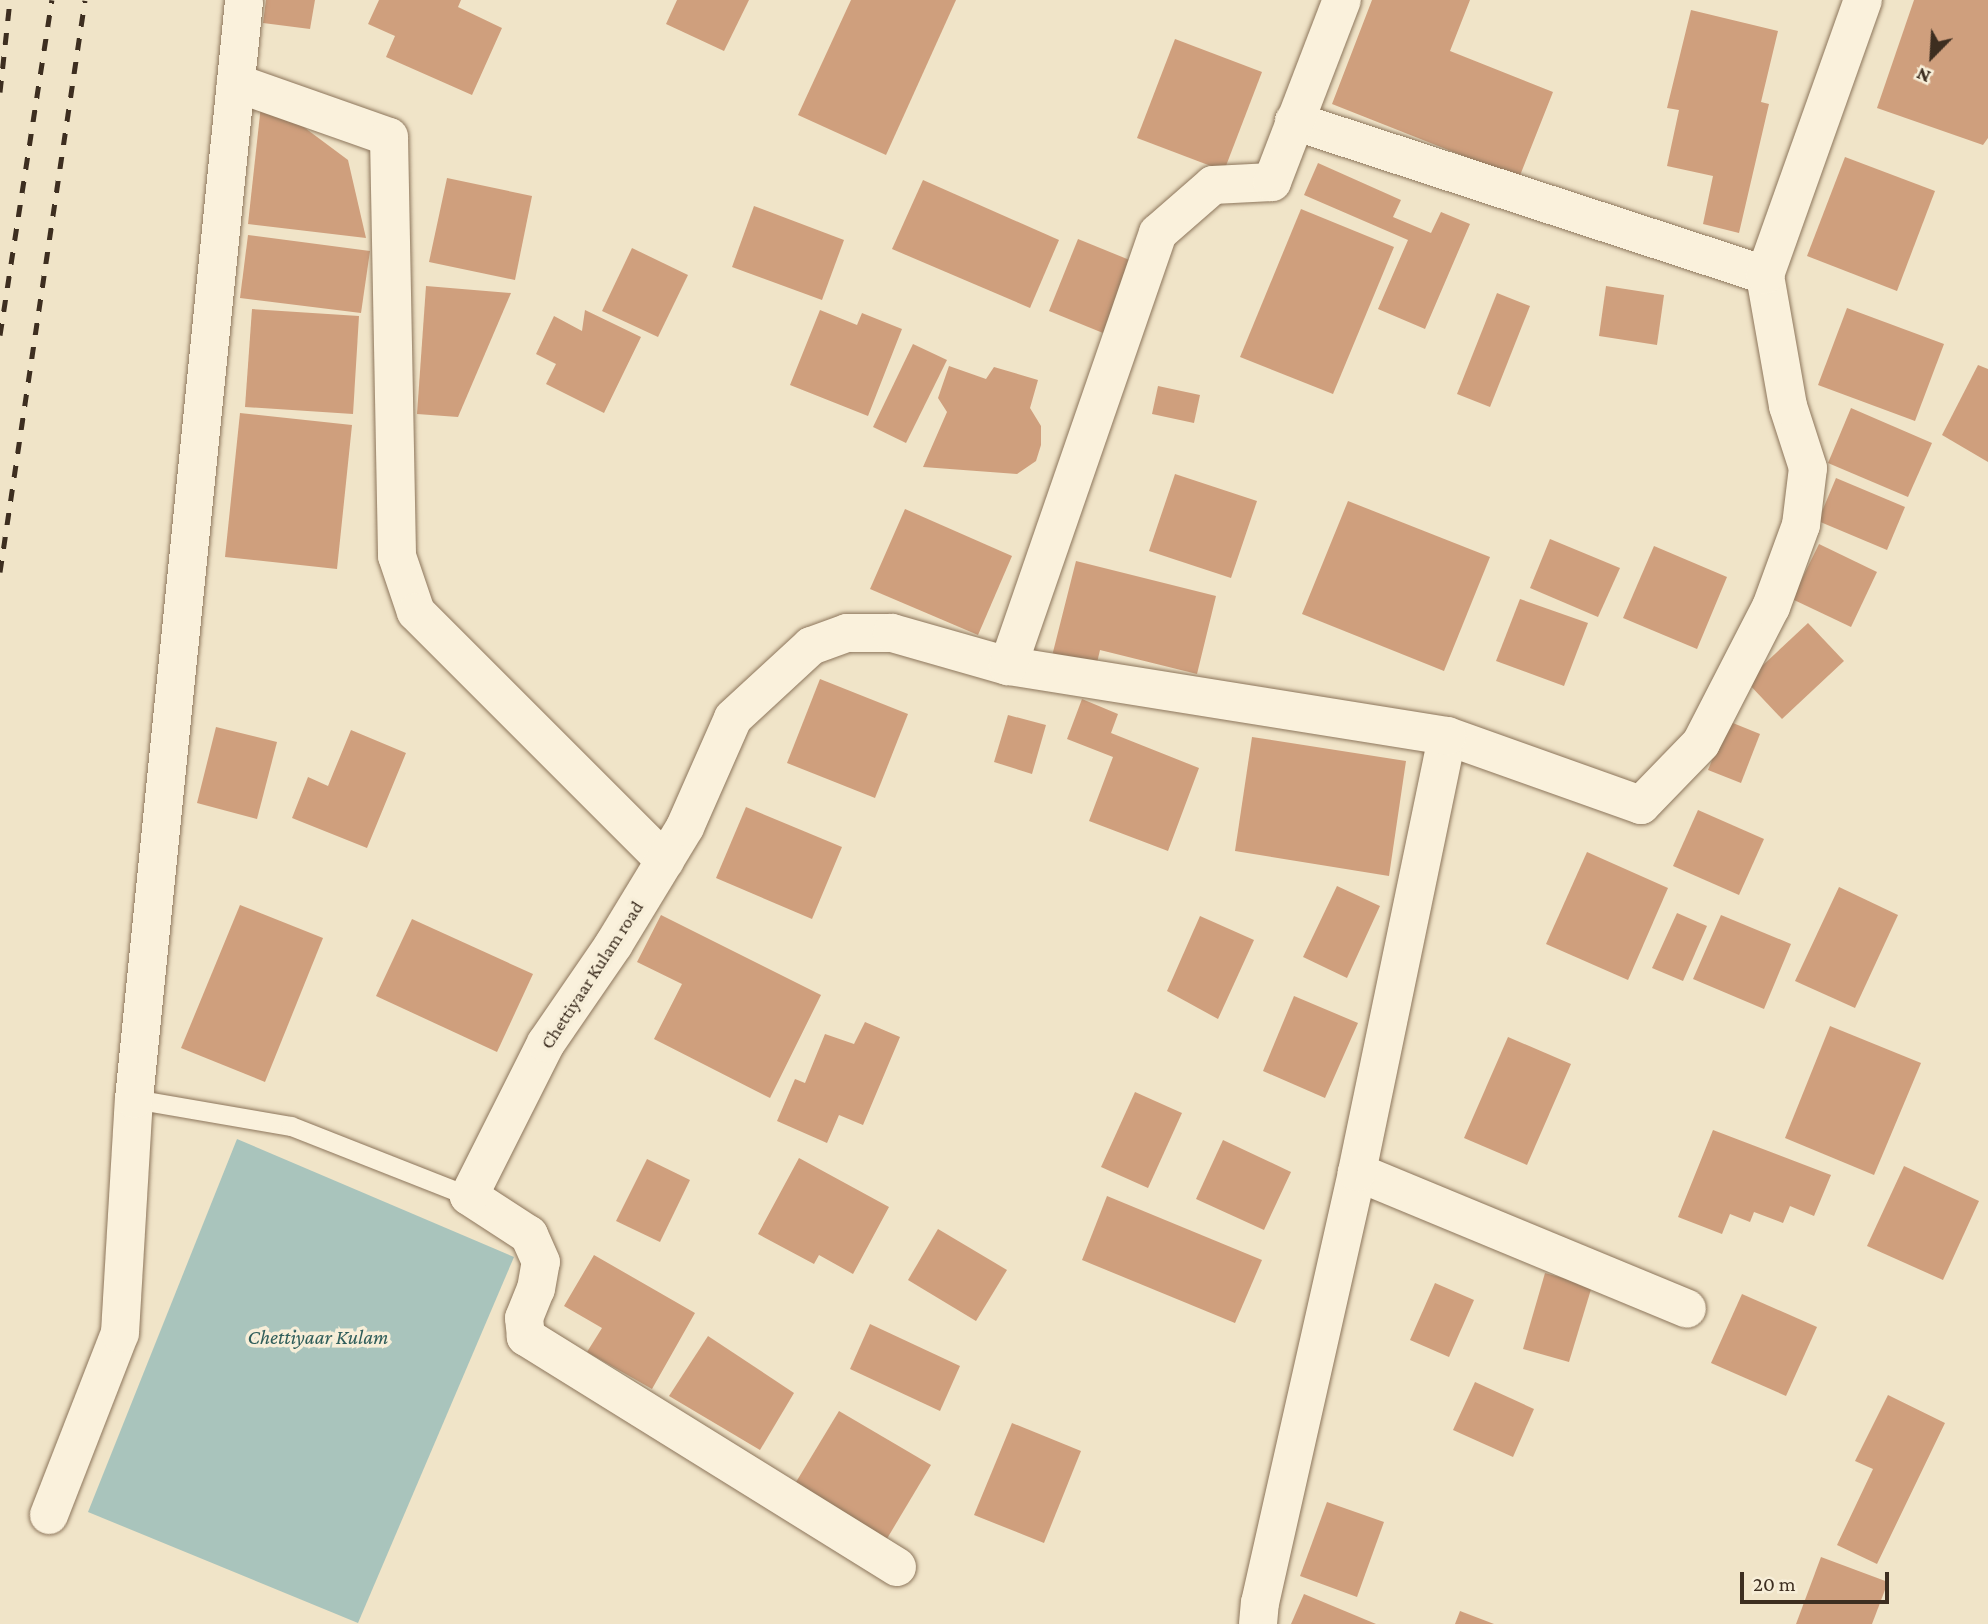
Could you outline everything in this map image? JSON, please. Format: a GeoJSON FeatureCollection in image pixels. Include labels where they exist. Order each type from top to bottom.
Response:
{"type":"FeatureCollection","features":[{"type":"Feature","properties":{"kind":"street"},"geometry":{"type":"LineString","coordinates":[[49,1515],[120,1333],[134,1099],[244,0]]}},
{"type":"Feature","properties":{"kind":"street"},"geometry":{"type":"LineString","coordinates":[[1008,666],[1158,233],[1213,185],[1272,182],[1342,0]]}},
{"type":"Feature","properties":{"kind":"street"},"geometry":{"type":"LineString","coordinates":[[1294,121],[1765,275],[1863,0]]}},
{"type":"Feature","properties":{"kind":"street"},"geometry":{"type":"LineString","coordinates":[[236,83],[389,137],[397,556],[416,612],[665,861]]}},
{"type":"Feature","properties":{"kind":"street","name":"Chettiyaar Kulam road"},"geometry":{"type":"LineString","coordinates":[[469,1196],[546,1043],[614,944],[685,827],[733,718],[811,646],[847,633],[892,633],[1008,666],[1447,736],[1641,805],[1701,743],[1770,607],[1801,525],[1808,468],[1788,406],[1765,275]]}},
{"type":"Feature","properties":{"kind":"street"},"geometry":{"type":"LineString","coordinates":[[1258,1624],[1260,1603],[1357,1172],[1447,736]]}},
{"type":"Feature","properties":{"kind":"street"},"geometry":{"type":"LineString","coordinates":[[1357,1172],[1687,1309]]}},
{"type":"Feature","properties":{"kind":"street"},"geometry":{"type":"LineString","coordinates":[[469,1196],[529,1235],[541,1262],[536,1289],[524,1318],[526,1337],[897,1567]]}},
{"type":"Feature","properties":{"kind":"lane"},"geometry":{"type":"LineString","coordinates":[[134,1099],[291,1126],[469,1196]]}},
{"type":"Feature","properties":{"kind":"water","name":"Chettiyaar Kulam"},"geometry":{"type":"Polygon","coordinates":[[[237,1139],[514,1257],[358,1623],[88,1512],[237,1139]]]}},
{"type":"Feature","properties":{"kind":"building"},"geometry":{"type":"Polygon","coordinates":[[[266,0],[315,0],[310,29],[263,23],[266,0]]]}},
{"type":"Feature","properties":{"kind":"building"},"geometry":{"type":"Polygon","coordinates":[[[379,0],[461,0],[458,7],[502,28],[472,95],[386,57],[395,36],[368,24],[379,0]]]}},
{"type":"Feature","properties":{"kind":"building"},"geometry":{"type":"Polygon","coordinates":[[[677,0],[749,0],[724,51],[666,24],[677,0]]]}},
{"type":"Feature","properties":{"kind":"building"},"geometry":{"type":"Polygon","coordinates":[[[851,0],[956,0],[886,155],[798,115],[851,0]]]}},
{"type":"Feature","properties":{"kind":"building"},"geometry":{"type":"Polygon","coordinates":[[[1372,0],[1470,0],[1450,51],[1553,92],[1519,178],[1332,104],[1372,0]]]}},
{"type":"Feature","properties":{"kind":"building"},"geometry":{"type":"Polygon","coordinates":[[[1914,0],[1988,0],[1988,138],[1983,145],[1877,108],[1914,0]]]}},
{"type":"Feature","properties":{"kind":"building"},"geometry":{"type":"Polygon","coordinates":[[[1691,10],[1778,31],[1761,102],[1769,104],[1739,233],[1703,224],[1713,176],[1667,166],[1679,110],[1667,108],[1691,10]]]}},
{"type":"Feature","properties":{"kind":"building"},"geometry":{"type":"Polygon","coordinates":[[[1175,39],[1262,72],[1224,171],[1137,138],[1175,39]]]}},
{"type":"Feature","properties":{"kind":"building"},"geometry":{"type":"Polygon","coordinates":[[[262,96],[348,160],[366,238],[248,224],[262,96]]]}},
{"type":"Feature","properties":{"kind":"building"},"geometry":{"type":"Polygon","coordinates":[[[1845,157],[1935,191],[1897,291],[1807,256],[1845,157]]]}},
{"type":"Feature","properties":{"kind":"building"},"geometry":{"type":"Polygon","coordinates":[[[1318,163],[1401,200],[1393,217],[1431,233],[1441,212],[1470,224],[1425,329],[1378,309],[1408,240],[1304,195],[1318,163]]]}},
{"type":"Feature","properties":{"kind":"building"},"geometry":{"type":"Polygon","coordinates":[[[447,178],[532,196],[515,280],[429,262],[447,178]]]}},
{"type":"Feature","properties":{"kind":"building"},"geometry":{"type":"Polygon","coordinates":[[[923,180],[1059,240],[1030,308],[892,249],[923,180]]]}},
{"type":"Feature","properties":{"kind":"building"},"geometry":{"type":"Polygon","coordinates":[[[754,206],[844,240],[822,300],[732,267],[754,206]]]}},
{"type":"Feature","properties":{"kind":"building"},"geometry":{"type":"Polygon","coordinates":[[[1301,209],[1394,247],[1333,394],[1240,357],[1301,209]]]}},
{"type":"Feature","properties":{"kind":"building"},"geometry":{"type":"Polygon","coordinates":[[[248,235],[370,251],[361,313],[240,298],[248,235]]]}},
{"type":"Feature","properties":{"kind":"building"},"geometry":{"type":"Polygon","coordinates":[[[1078,239],[1132,261],[1103,333],[1049,311],[1078,239]]]}},
{"type":"Feature","properties":{"kind":"building"},"geometry":{"type":"Polygon","coordinates":[[[632,248],[688,275],[658,337],[602,311],[632,248]]]}},
{"type":"Feature","properties":{"kind":"building"},"geometry":{"type":"Polygon","coordinates":[[[426,286],[511,293],[458,417],[417,414],[426,286]]]}},
{"type":"Feature","properties":{"kind":"building"},"geometry":{"type":"Polygon","coordinates":[[[1606,286],[1664,295],[1657,345],[1599,336],[1606,286]]]}},
{"type":"Feature","properties":{"kind":"building"},"geometry":{"type":"Polygon","coordinates":[[[1497,293],[1530,306],[1490,407],[1457,394],[1497,293]]]}},
{"type":"Feature","properties":{"kind":"building"},"geometry":{"type":"Polygon","coordinates":[[[1847,308],[1944,344],[1915,421],[1818,385],[1847,308]]]}},
{"type":"Feature","properties":{"kind":"building"},"geometry":{"type":"Polygon","coordinates":[[[252,309],[359,316],[353,414],[245,407],[252,309]]]}},
{"type":"Feature","properties":{"kind":"building"},"geometry":{"type":"Polygon","coordinates":[[[585,310],[641,337],[604,413],[546,384],[556,364],[536,354],[554,316],[582,331],[585,310]]]}},
{"type":"Feature","properties":{"kind":"building"},"geometry":{"type":"Polygon","coordinates":[[[820,310],[857,325],[862,313],[902,329],[868,416],[790,385],[820,310]]]}},
{"type":"Feature","properties":{"kind":"building"},"geometry":{"type":"Polygon","coordinates":[[[913,344],[947,360],[906,443],[873,427],[913,344]]]}},
{"type":"Feature","properties":{"kind":"building"},"geometry":{"type":"Polygon","coordinates":[[[1978,365],[1988,369],[1988,462],[1942,435],[1978,365]]]}},
{"type":"Feature","properties":{"kind":"building"},"geometry":{"type":"Polygon","coordinates":[[[949,366],[986,379],[994,367],[1038,380],[1030,408],[1041,426],[1041,445],[1036,461],[1017,474],[923,467],[947,412],[938,398],[949,366]]]}},
{"type":"Feature","properties":{"kind":"building"},"geometry":{"type":"Polygon","coordinates":[[[1158,386],[1200,395],[1194,423],[1152,414],[1158,386]]]}},
{"type":"Feature","properties":{"kind":"building"},"geometry":{"type":"Polygon","coordinates":[[[1851,408],[1932,443],[1908,497],[1828,463],[1851,408]]]}},
{"type":"Feature","properties":{"kind":"building"},"geometry":{"type":"Polygon","coordinates":[[[240,413],[352,425],[337,569],[225,557],[240,413]]]}},
{"type":"Feature","properties":{"kind":"building"},"geometry":{"type":"Polygon","coordinates":[[[1175,474],[1257,501],[1231,578],[1149,551],[1175,474]]]}},
{"type":"Feature","properties":{"kind":"building"},"geometry":{"type":"Polygon","coordinates":[[[1836,478],[1905,507],[1887,550],[1818,521],[1836,478]]]}},
{"type":"Feature","properties":{"kind":"building"},"geometry":{"type":"Polygon","coordinates":[[[1348,501],[1490,557],[1444,671],[1302,614],[1348,501]]]}},
{"type":"Feature","properties":{"kind":"building"},"geometry":{"type":"Polygon","coordinates":[[[905,509],[1012,556],[978,635],[870,589],[905,509]]]}},
{"type":"Feature","properties":{"kind":"building"},"geometry":{"type":"Polygon","coordinates":[[[1550,539],[1620,568],[1598,617],[1530,588],[1550,539]]]}},
{"type":"Feature","properties":{"kind":"building"},"geometry":{"type":"Polygon","coordinates":[[[1819,544],[1877,572],[1851,627],[1792,599],[1819,544]]]}},
{"type":"Feature","properties":{"kind":"building"},"geometry":{"type":"Polygon","coordinates":[[[1654,546],[1727,577],[1697,649],[1623,618],[1654,546]]]}},
{"type":"Feature","properties":{"kind":"building"},"geometry":{"type":"Polygon","coordinates":[[[1076,561],[1216,596],[1197,674],[1100,650],[1096,667],[1052,656],[1076,561]]]}},
{"type":"Feature","properties":{"kind":"building"},"geometry":{"type":"Polygon","coordinates":[[[1520,599],[1588,623],[1564,686],[1496,661],[1520,599]]]}},
{"type":"Feature","properties":{"kind":"building"},"geometry":{"type":"Polygon","coordinates":[[[1808,623],[1844,661],[1782,719],[1746,681],[1808,623]]]}},
{"type":"Feature","properties":{"kind":"building"},"geometry":{"type":"Polygon","coordinates":[[[820,679],[908,714],[875,798],[787,763],[820,679]]]}},
{"type":"Feature","properties":{"kind":"building"},"geometry":{"type":"Polygon","coordinates":[[[1082,699],[1118,714],[1111,733],[1199,768],[1168,851],[1089,821],[1113,757],[1067,739],[1082,699]]]}},
{"type":"Feature","properties":{"kind":"building"},"geometry":{"type":"Polygon","coordinates":[[[1008,715],[1046,725],[1032,774],[994,762],[1008,715]]]}},
{"type":"Feature","properties":{"kind":"building"},"geometry":{"type":"Polygon","coordinates":[[[1728,721],[1760,734],[1741,783],[1708,770],[1728,721]]]}},
{"type":"Feature","properties":{"kind":"building"},"geometry":{"type":"Polygon","coordinates":[[[216,727],[277,742],[257,819],[197,803],[216,727]]]}},
{"type":"Feature","properties":{"kind":"building"},"geometry":{"type":"Polygon","coordinates":[[[351,730],[406,753],[367,848],[292,818],[308,777],[328,786],[351,730]]]}},
{"type":"Feature","properties":{"kind":"building"},"geometry":{"type":"Polygon","coordinates":[[[1252,737],[1406,761],[1389,876],[1235,851],[1252,737]]]}},
{"type":"Feature","properties":{"kind":"building"},"geometry":{"type":"Polygon","coordinates":[[[746,807],[842,847],[812,919],[716,878],[746,807]]]}},
{"type":"Feature","properties":{"kind":"building"},"geometry":{"type":"Polygon","coordinates":[[[1698,810],[1764,839],[1739,895],[1673,866],[1698,810]]]}},
{"type":"Feature","properties":{"kind":"building"},"geometry":{"type":"Polygon","coordinates":[[[1587,852],[1668,888],[1628,980],[1546,944],[1587,852]]]}},
{"type":"Feature","properties":{"kind":"building"},"geometry":{"type":"Polygon","coordinates":[[[1337,886],[1380,906],[1347,978],[1303,957],[1337,886]]]}},
{"type":"Feature","properties":{"kind":"building"},"geometry":{"type":"Polygon","coordinates":[[[1839,887],[1898,915],[1855,1008],[1795,981],[1839,887]]]}},
{"type":"Feature","properties":{"kind":"building"},"geometry":{"type":"Polygon","coordinates":[[[240,905],[323,938],[265,1082],[181,1048],[240,905]]]}},
{"type":"Feature","properties":{"kind":"building"},"geometry":{"type":"Polygon","coordinates":[[[1677,913],[1707,926],[1683,981],[1652,968],[1677,913]]]}},
{"type":"Feature","properties":{"kind":"building"},"geometry":{"type":"Polygon","coordinates":[[[661,915],[821,995],[770,1098],[654,1039],[682,984],[637,962],[661,915]]]}},
{"type":"Feature","properties":{"kind":"building"},"geometry":{"type":"Polygon","coordinates":[[[1721,915],[1791,944],[1764,1009],[1693,979],[1721,915]]]}},
{"type":"Feature","properties":{"kind":"building"},"geometry":{"type":"Polygon","coordinates":[[[1200,916],[1254,940],[1218,1019],[1167,991],[1200,916]]]}},
{"type":"Feature","properties":{"kind":"building"},"geometry":{"type":"Polygon","coordinates":[[[412,919],[533,974],[497,1052],[376,996],[412,919]]]}},
{"type":"Feature","properties":{"kind":"building"},"geometry":{"type":"Polygon","coordinates":[[[1294,996],[1358,1023],[1325,1098],[1263,1071],[1294,996]]]}},
{"type":"Feature","properties":{"kind":"building"},"geometry":{"type":"Polygon","coordinates":[[[865,1022],[900,1037],[863,1125],[839,1115],[827,1143],[777,1121],[795,1079],[805,1083],[825,1034],[854,1044],[865,1022]]]}},
{"type":"Feature","properties":{"kind":"building"},"geometry":{"type":"Polygon","coordinates":[[[1830,1026],[1921,1063],[1874,1175],[1785,1138],[1830,1026]]]}},
{"type":"Feature","properties":{"kind":"building"},"geometry":{"type":"Polygon","coordinates":[[[1508,1037],[1571,1064],[1527,1165],[1464,1138],[1508,1037]]]}},
{"type":"Feature","properties":{"kind":"building"},"geometry":{"type":"Polygon","coordinates":[[[1135,1092],[1182,1113],[1148,1188],[1101,1167],[1135,1092]]]}},
{"type":"Feature","properties":{"kind":"building"},"geometry":{"type":"Polygon","coordinates":[[[1713,1130],[1831,1175],[1814,1216],[1790,1206],[1783,1223],[1754,1212],[1750,1222],[1730,1214],[1722,1234],[1678,1217],[1713,1130]]]}},
{"type":"Feature","properties":{"kind":"building"},"geometry":{"type":"Polygon","coordinates":[[[1223,1140],[1291,1172],[1264,1230],[1196,1199],[1223,1140]]]}},
{"type":"Feature","properties":{"kind":"building"},"geometry":{"type":"Polygon","coordinates":[[[799,1158],[889,1207],[853,1274],[819,1255],[814,1264],[758,1234],[799,1158]]]}},
{"type":"Feature","properties":{"kind":"building"},"geometry":{"type":"Polygon","coordinates":[[[647,1159],[690,1180],[660,1242],[616,1221],[647,1159]]]}},
{"type":"Feature","properties":{"kind":"building"},"geometry":{"type":"Polygon","coordinates":[[[1904,1166],[1979,1201],[1943,1280],[1867,1246],[1904,1166]]]}},
{"type":"Feature","properties":{"kind":"building"},"geometry":{"type":"Polygon","coordinates":[[[1107,1196],[1262,1260],[1235,1323],[1082,1260],[1107,1196]]]}},
{"type":"Feature","properties":{"kind":"building"},"geometry":{"type":"Polygon","coordinates":[[[938,1229],[1007,1270],[976,1321],[908,1280],[938,1229]]]}},
{"type":"Feature","properties":{"kind":"building"},"geometry":{"type":"Polygon","coordinates":[[[594,1255],[695,1313],[652,1389],[587,1352],[602,1328],[564,1306],[594,1255]]]}},
{"type":"Feature","properties":{"kind":"building"},"geometry":{"type":"Polygon","coordinates":[[[1545,1273],[1592,1286],[1569,1362],[1523,1349],[1545,1273]]]}},
{"type":"Feature","properties":{"kind":"building"},"geometry":{"type":"Polygon","coordinates":[[[1435,1283],[1474,1300],[1449,1357],[1410,1340],[1435,1283]]]}},
{"type":"Feature","properties":{"kind":"building"},"geometry":{"type":"Polygon","coordinates":[[[1742,1294],[1817,1327],[1786,1396],[1711,1363],[1742,1294]]]}},
{"type":"Feature","properties":{"kind":"building"},"geometry":{"type":"Polygon","coordinates":[[[870,1324],[960,1366],[940,1411],[850,1369],[870,1324]]]}},
{"type":"Feature","properties":{"kind":"building"},"geometry":{"type":"Polygon","coordinates":[[[708,1336],[794,1393],[760,1450],[669,1396],[708,1336]]]}},
{"type":"Feature","properties":{"kind":"building"},"geometry":{"type":"Polygon","coordinates":[[[1475,1382],[1534,1409],[1513,1457],[1453,1430],[1475,1382]]]}},
{"type":"Feature","properties":{"kind":"building"},"geometry":{"type":"Polygon","coordinates":[[[1888,1395],[1945,1423],[1877,1564],[1837,1545],[1873,1469],[1855,1461],[1888,1395]]]}},
{"type":"Feature","properties":{"kind":"building"},"geometry":{"type":"Polygon","coordinates":[[[839,1411],[931,1465],[885,1542],[793,1487],[839,1411]]]}},
{"type":"Feature","properties":{"kind":"building"},"geometry":{"type":"Polygon","coordinates":[[[1012,1423],[1081,1451],[1044,1543],[974,1515],[1012,1423]]]}},
{"type":"Feature","properties":{"kind":"building"},"geometry":{"type":"Polygon","coordinates":[[[1327,1502],[1384,1522],[1357,1597],[1300,1576],[1327,1502]]]}},
{"type":"Feature","properties":{"kind":"building"},"geometry":{"type":"Polygon","coordinates":[[[1821,1557],[1888,1582],[1872,1624],[1796,1624],[1821,1557]]]}},
{"type":"Feature","properties":{"kind":"building"},"geometry":{"type":"Polygon","coordinates":[[[1304,1594],[1376,1624],[1291,1624],[1304,1594]]]}},
{"type":"Feature","properties":{"kind":"building"},"geometry":{"type":"Polygon","coordinates":[[[1460,1611],[1494,1624],[1455,1624],[1460,1611]]]}},
{"type":"Feature","properties":{"kind":"railway"},"geometry":{"type":"LineString","coordinates":[[0,92],[10,0]]}},
{"type":"Feature","properties":{"kind":"railway"},"geometry":{"type":"LineString","coordinates":[[0,335],[52,0]]}},
{"type":"Feature","properties":{"kind":"railway"},"geometry":{"type":"LineString","coordinates":[[0,572],[85,0]]}}]}
